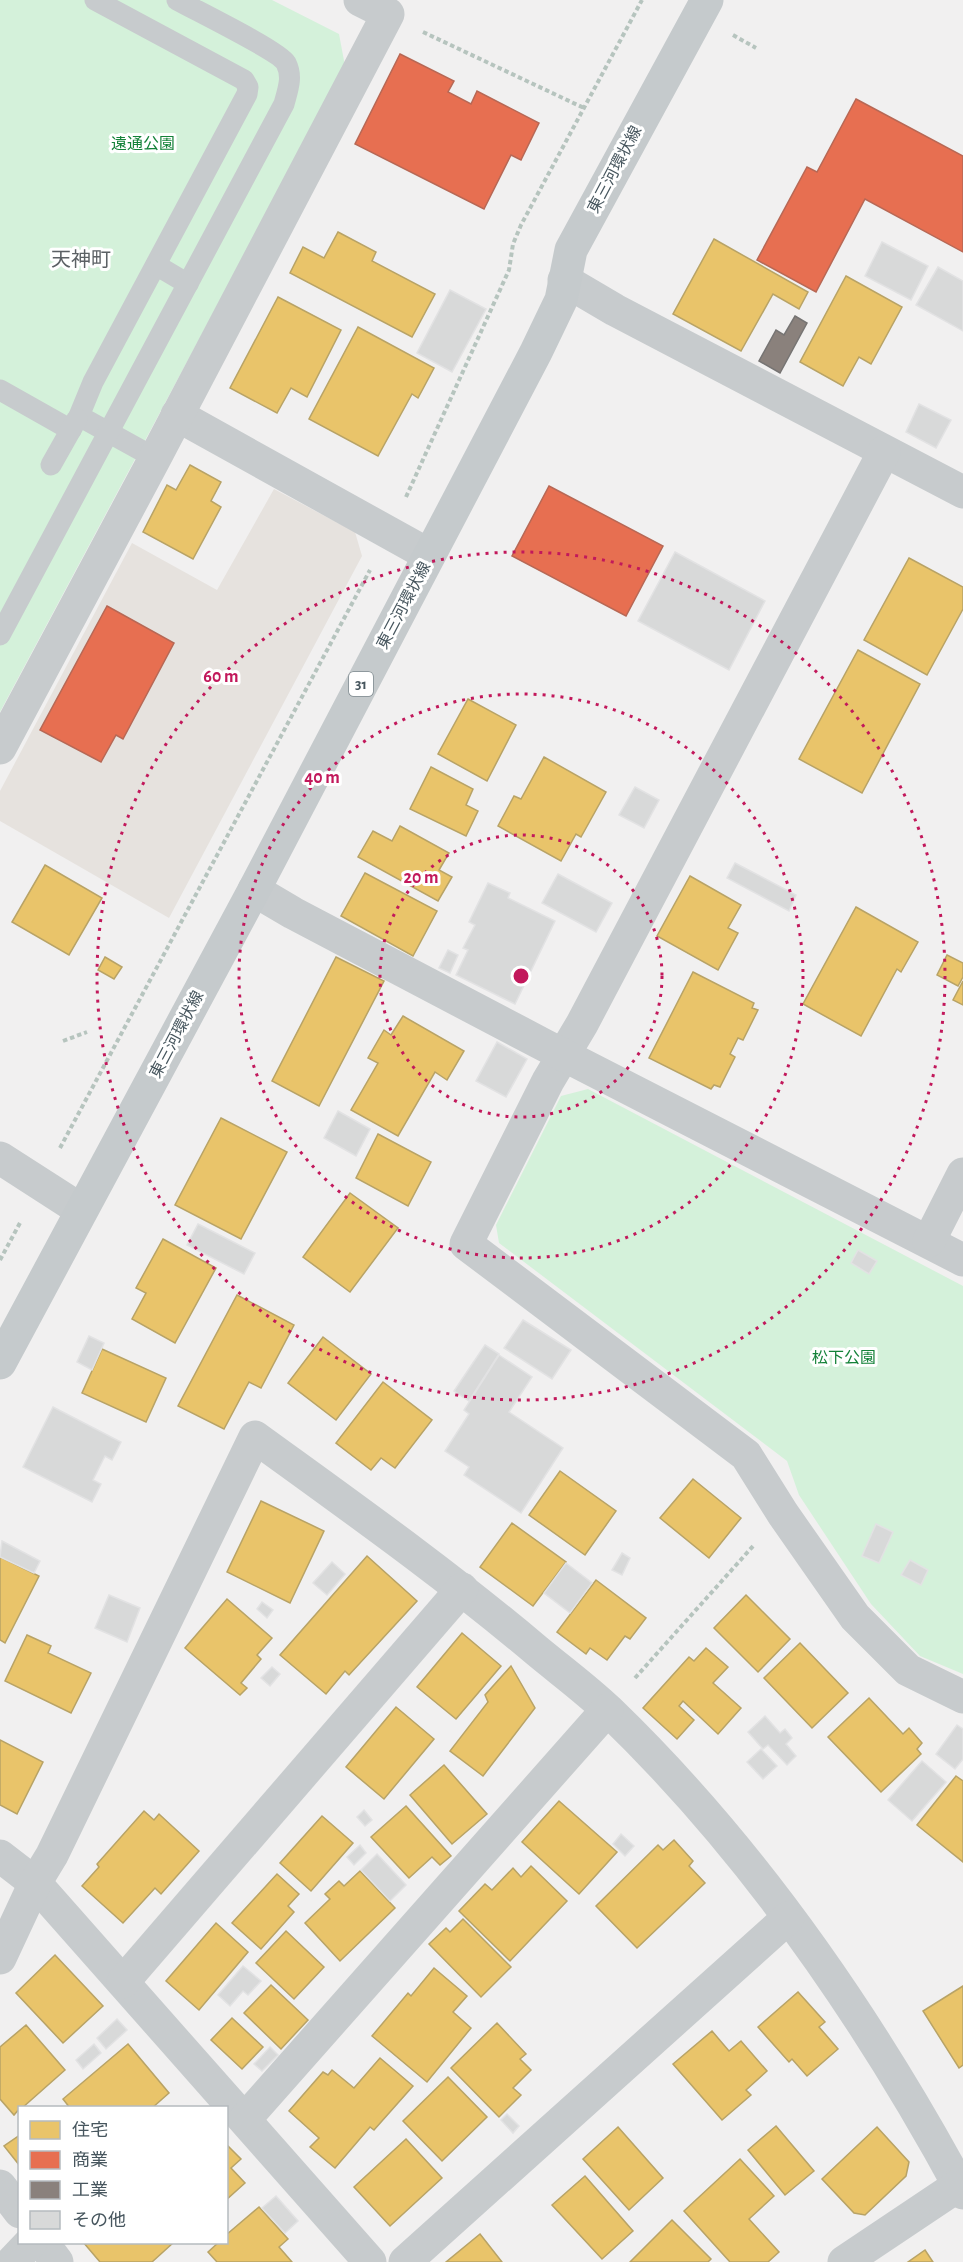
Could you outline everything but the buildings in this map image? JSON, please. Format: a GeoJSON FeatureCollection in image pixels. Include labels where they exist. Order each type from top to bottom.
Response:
{"type":"FeatureCollection","features":[{"type":"Feature","properties":{"kind":"main road","name":"東三河環状線"},"geometry":{"type":"LineString","coordinates":[[0,1363],[254,890],[536,352],[561,300],[571,250],[707,0]]}},
{"type":"Feature","properties":{"kind":"street"},"geometry":{"type":"LineString","coordinates":[[0,748],[177,415],[374,7]]}},
{"type":"Feature","properties":{"kind":"street"},"geometry":{"type":"LineString","coordinates":[[564,280],[615,310],[963,492]]}},
{"type":"Feature","properties":{"kind":"street"},"geometry":{"type":"LineString","coordinates":[[177,415],[429,555]]}},
{"type":"Feature","properties":{"kind":"street"},"geometry":{"type":"LineString","coordinates":[[884,452],[548,1082],[466,1244],[746,1455],[783,1514],[855,1617],[908,1670],[963,1697]]}},
{"type":"Feature","properties":{"kind":"street"},"geometry":{"type":"LineString","coordinates":[[254,890],[293,913],[564,1055],[963,1260]]}},
{"type":"Feature","properties":{"kind":"street"},"geometry":{"type":"LineString","coordinates":[[0,1158],[41,1182],[81,1210]]}},
{"type":"Feature","properties":{"kind":"street"},"geometry":{"type":"LineString","coordinates":[[929,1241],[963,1174]]}},
{"type":"Feature","properties":{"kind":"street"},"geometry":{"type":"LineString","coordinates":[[0,1958],[255,1437],[462,1589],[607,1710],[695,1800],[788,1918],[853,2006],[961,2189],[844,2262]]}},
{"type":"Feature","properties":{"kind":"street"},"geometry":{"type":"LineString","coordinates":[[123,1982],[462,1589]]}},
{"type":"Feature","properties":{"kind":"street"},"geometry":{"type":"LineString","coordinates":[[245,2119],[607,1710]]}},
{"type":"Feature","properties":{"kind":"street"},"geometry":{"type":"LineString","coordinates":[[0,1856],[35,1883],[370,2262]]}},
{"type":"Feature","properties":{"kind":"street"},"geometry":{"type":"LineString","coordinates":[[405,2262],[788,1918]]}},
{"type":"Feature","properties":{"kind":"street"},"geometry":{"type":"LineString","coordinates":[[0,2186],[18,2209]]}},
{"type":"Feature","properties":{"kind":"street"},"geometry":{"type":"LineString","coordinates":[[12,2262],[29,2244]]}},
{"type":"Feature","properties":{"kind":"street"},"geometry":{"type":"LineString","coordinates":[[44,2244],[57,2262]]}},
{"type":"Feature","properties":{"kind":"lane"},"geometry":{"type":"LineString","coordinates":[[51,465],[247,94],[248,87],[244,80],[95,0]]}},
{"type":"Feature","properties":{"kind":"lane"},"geometry":{"type":"LineString","coordinates":[[0,635],[284,104],[291,77],[282,58],[177,0]]}},
{"type":"Feature","properties":{"kind":"lane"},"geometry":{"type":"LineString","coordinates":[[156,265],[188,284]]}},
{"type":"Feature","properties":{"kind":"lane"},"geometry":{"type":"LineString","coordinates":[[0,390],[75,423],[110,433],[155,458]]}},
{"type":"Feature","properties":{"kind":"path"},"geometry":{"type":"LineString","coordinates":[[0,1260],[389,534],[509,270],[513,244],[521,225],[642,0]]}},
{"type":"Feature","properties":{"kind":"path"},"geometry":{"type":"LineString","coordinates":[[374,7],[584,108]]}},
{"type":"Feature","properties":{"kind":"path"},"geometry":{"type":"LineString","coordinates":[[63,1041],[87,1032]]}},
{"type":"Feature","properties":{"kind":"path"},"geometry":{"type":"LineString","coordinates":[[607,1710],[783,1514]]}},
{"type":"Feature","properties":{"kind":"shaded area"},"geometry":{"type":"Polygon","coordinates":[[[274,489],[355,532],[362,556],[169,918],[0,821],[0,791],[132,543],[217,590],[274,489]]]}},
{"type":"Feature","properties":{"kind":"green space","name":"遠通公園"},"geometry":{"type":"Polygon","coordinates":[[[0,0],[272,0],[339,34],[345,66],[0,712],[0,0]]]}},
{"type":"Feature","properties":{"kind":"green space","name":"松下公園"},"geometry":{"type":"Polygon","coordinates":[[[588,1089],[963,1286],[963,1674],[920,1656],[871,1604],[799,1495],[787,1461],[499,1243],[496,1225],[561,1096],[588,1089]]]}},
{"type":"Feature","properties":{"kind":"district","name":"天神町"},"geometry":{"type":"Point","coordinates":[81,259]}}]}
